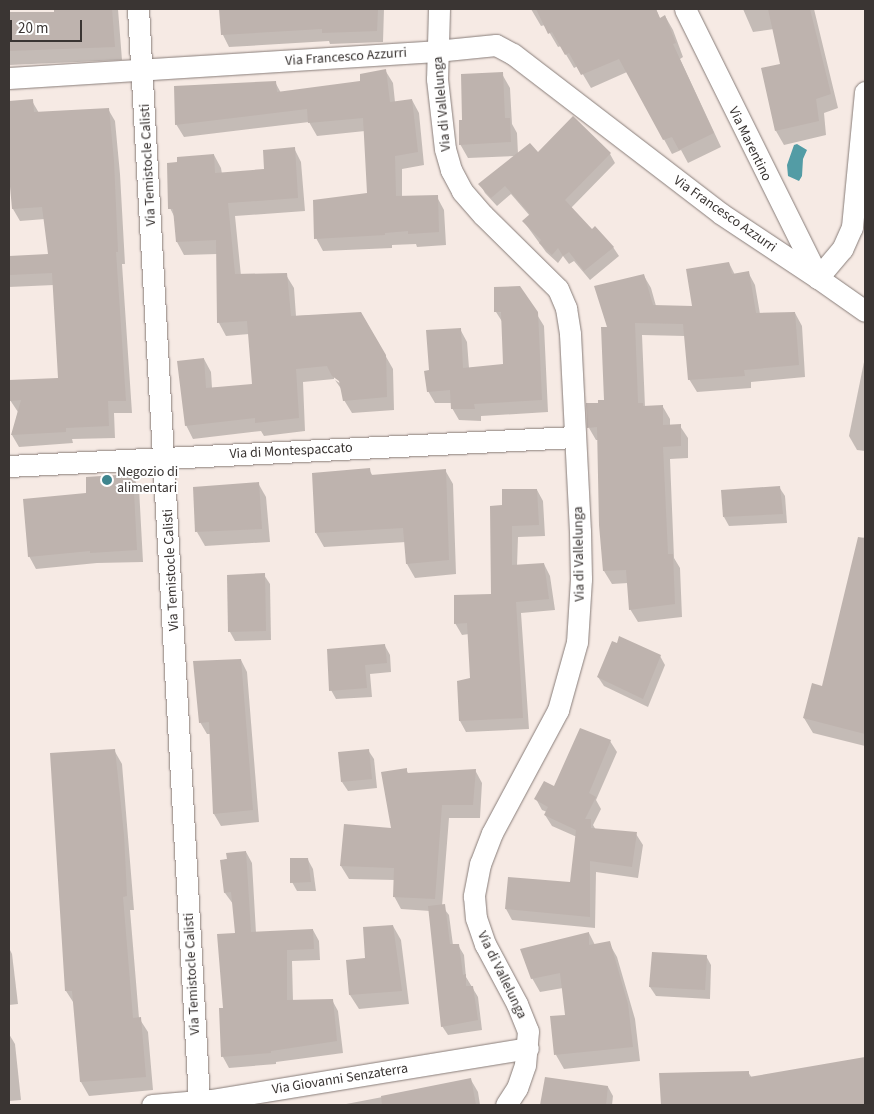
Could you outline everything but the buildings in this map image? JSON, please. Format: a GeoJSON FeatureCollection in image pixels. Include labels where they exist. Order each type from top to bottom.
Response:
{"type":"FeatureCollection","features":[{"type":"Feature","properties":{"kind":"street","name":"Via Temistocle Calisti"},"geometry":{"type":"LineString","coordinates":[[138,9],[165,458],[199,1101]]}},
{"type":"Feature","properties":{"kind":"street","name":"Via di Vallelunga"},"geometry":{"type":"LineString","coordinates":[[439,9],[436,51],[437,79],[447,160],[456,182],[483,215],[550,278],[563,297],[570,334],[581,578],[579,623],[572,663],[554,718],[490,840],[480,864],[474,896],[476,918],[485,944],[524,1018],[528,1031],[528,1048],[522,1076],[506,1105]]}},
{"type":"Feature","properties":{"kind":"street","name":"Via Marentino"},"geometry":{"type":"LineString","coordinates":[[685,9],[818,278]]}},
{"type":"Feature","properties":{"kind":"street","name":"Via Francesco Azzurri"},"geometry":{"type":"LineString","coordinates":[[9,78],[436,51],[490,44],[503,47],[720,213],[865,311]]}},
{"type":"Feature","properties":{"kind":"street"},"geometry":{"type":"LineString","coordinates":[[818,278],[842,249],[852,227],[865,92]]}},
{"type":"Feature","properties":{"kind":"street","name":"Via di Montespaccato"},"geometry":{"type":"LineString","coordinates":[[9,466],[574,437]]}},
{"type":"Feature","properties":{"kind":"street","name":"Via Giovanni Senzaterra"},"geometry":{"type":"LineString","coordinates":[[152,1105],[199,1101],[528,1048]]}},
{"type":"Feature","properties":{"kind":"water"},"geometry":{"type":"Polygon","coordinates":[[[797,144],[807,150],[803,159],[802,176],[799,181],[788,176],[787,165],[794,145],[797,144]]]}},
{"type":"Feature","properties":{"kind":"place","name":"Negozio di alimentari"},"geometry":{"type":"Point","coordinates":[107,480]}}]}
